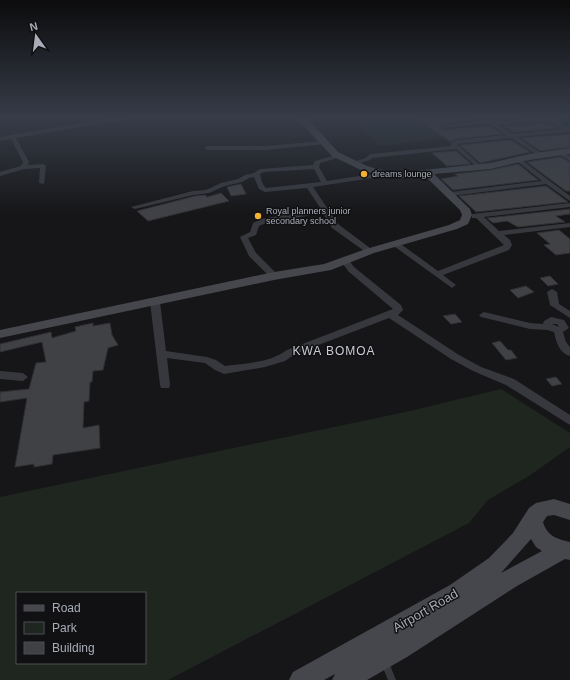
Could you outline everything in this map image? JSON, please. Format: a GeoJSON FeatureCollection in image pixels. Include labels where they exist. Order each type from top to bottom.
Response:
{"type":"FeatureCollection","features":[{"type":"Feature","properties":{"kind":"street"},"geometry":{"type":"LineString","coordinates":[[20,150],[26,162],[24,167]]}},
{"type":"Feature","properties":{"kind":"street"},"geometry":{"type":"LineString","coordinates":[[331,150],[339,156],[353,163],[384,174]]}},
{"type":"Feature","properties":{"kind":"street"},"geometry":{"type":"LineString","coordinates":[[353,163],[368,159],[370,156],[431,150]]}},
{"type":"Feature","properties":{"kind":"street"},"geometry":{"type":"LineString","coordinates":[[461,150],[478,166]]}},
{"type":"Feature","properties":{"kind":"street"},"geometry":{"type":"LineString","coordinates":[[532,150],[540,155]]}},
{"type":"Feature","properties":{"kind":"street"},"geometry":{"type":"LineString","coordinates":[[257,175],[260,187],[265,190],[309,186],[384,174],[427,173],[478,166],[490,166],[540,155],[570,151]]}},
{"type":"Feature","properties":{"kind":"street"},"geometry":{"type":"LineString","coordinates":[[558,152],[570,159]]}},
{"type":"Feature","properties":{"kind":"street"},"geometry":{"type":"LineString","coordinates":[[316,167],[320,161],[339,156]]}},
{"type":"Feature","properties":{"kind":"street"},"geometry":{"type":"LineString","coordinates":[[519,160],[570,199]]}},
{"type":"Feature","properties":{"kind":"street"},"geometry":{"type":"LineString","coordinates":[[0,174],[24,167],[43,166],[42,183]]}},
{"type":"Feature","properties":{"kind":"street"},"geometry":{"type":"LineString","coordinates":[[134,208],[193,193],[208,192],[223,184],[240,181],[247,176],[257,175],[259,171],[280,168],[316,167]]}},
{"type":"Feature","properties":{"kind":"street"},"geometry":{"type":"LineString","coordinates":[[316,167],[325,183]]}},
{"type":"Feature","properties":{"kind":"street"},"geometry":{"type":"LineString","coordinates":[[427,173],[451,194],[465,209],[498,233],[508,244],[506,248],[437,274]]}},
{"type":"Feature","properties":{"kind":"street"},"geometry":{"type":"LineString","coordinates":[[451,194],[547,182]]}},
{"type":"Feature","properties":{"kind":"street"},"geometry":{"type":"LineString","coordinates":[[309,186],[335,226],[370,251]]}},
{"type":"Feature","properties":{"kind":"street"},"geometry":{"type":"LineString","coordinates":[[0,334],[274,276],[318,269],[345,261],[370,251],[453,227],[473,216],[570,205]]}},
{"type":"Feature","properties":{"kind":"street"},"geometry":{"type":"LineString","coordinates":[[274,276],[252,254],[244,237],[253,233],[256,225],[264,221],[324,211]]}},
{"type":"Feature","properties":{"kind":"street"},"geometry":{"type":"LineString","coordinates":[[498,233],[570,225]]}},
{"type":"Feature","properties":{"kind":"street"},"geometry":{"type":"LineString","coordinates":[[395,244],[452,285]]}},
{"type":"Feature","properties":{"kind":"street"},"geometry":{"type":"LineString","coordinates":[[162,354],[208,360],[217,368],[224,370],[246,368],[275,362],[291,352],[398,310],[398,307],[351,269],[345,261]]}},
{"type":"Feature","properties":{"kind":"street"},"geometry":{"type":"LineString","coordinates":[[552,292],[555,305],[562,322],[561,343],[570,353]]}},
{"type":"Feature","properties":{"kind":"street"},"geometry":{"type":"LineString","coordinates":[[155,302],[165,385]]}},
{"type":"Feature","properties":{"kind":"street"},"geometry":{"type":"LineString","coordinates":[[393,313],[392,316],[445,351],[477,369],[510,382],[570,421]]}},
{"type":"Feature","properties":{"kind":"street"},"geometry":{"type":"LineString","coordinates":[[484,315],[530,326],[562,322]]}},
{"type":"Feature","properties":{"kind":"street"},"geometry":{"type":"LineString","coordinates":[[0,375],[23,377]]}},
{"type":"Feature","properties":{"kind":"street","name":"Airport Road"},"geometry":{"type":"LineString","coordinates":[[344,680],[379,649],[496,565],[520,539],[537,511],[548,506],[565,506]]}},
{"type":"Feature","properties":{"kind":"street"},"geometry":{"type":"LineString","coordinates":[[532,521],[533,527],[541,539],[548,544],[567,550]]}},
{"type":"Feature","properties":{"kind":"street","name":"Airport Road"},"geometry":{"type":"LineString","coordinates":[[301,680],[379,649],[567,550]]}},
{"type":"Feature","properties":{"kind":"lane"},"geometry":{"type":"LineString","coordinates":[[379,649],[392,680]]}},
{"type":"Feature","properties":{"kind":"green space"},"geometry":{"type":"Polygon","coordinates":[[[501,389],[570,433],[570,447],[529,476],[488,500],[469,523],[168,680],[0,680],[0,497],[410,411],[501,389]]]}},
{"type":"Feature","properties":{"kind":"building"},"geometry":{"type":"Polygon","coordinates":[[[465,150],[526,150],[530,152],[480,163],[465,150]]]}},
{"type":"Feature","properties":{"kind":"building"},"geometry":{"type":"Polygon","coordinates":[[[456,151],[471,164],[447,166],[432,153],[456,151]]]}},
{"type":"Feature","properties":{"kind":"building"},"geometry":{"type":"Polygon","coordinates":[[[560,157],[570,162],[570,191],[566,191],[527,162],[560,157]]]}},
{"type":"Feature","properties":{"kind":"building"},"geometry":{"type":"Polygon","coordinates":[[[518,164],[538,180],[453,190],[441,179],[458,176],[455,174],[490,170],[518,164]]]}},
{"type":"Feature","properties":{"kind":"building"},"geometry":{"type":"Polygon","coordinates":[[[241,184],[246,194],[231,196],[227,187],[241,184]]]}},
{"type":"Feature","properties":{"kind":"building"},"geometry":{"type":"Polygon","coordinates":[[[546,186],[568,202],[476,212],[459,196],[546,186]]]}},
{"type":"Feature","properties":{"kind":"building"},"geometry":{"type":"Polygon","coordinates":[[[221,193],[229,201],[148,221],[137,211],[195,196],[205,195],[207,197],[221,193]]]}},
{"type":"Feature","properties":{"kind":"building"},"geometry":{"type":"Polygon","coordinates":[[[570,209],[570,214],[556,216],[565,222],[518,227],[507,221],[493,223],[487,218],[570,209]]]}},
{"type":"Feature","properties":{"kind":"building"},"geometry":{"type":"Polygon","coordinates":[[[559,230],[570,239],[570,253],[556,255],[544,245],[550,244],[537,233],[559,230]]]}},
{"type":"Feature","properties":{"kind":"building"},"geometry":{"type":"Polygon","coordinates":[[[550,276],[558,284],[548,286],[540,278],[550,276]]]}},
{"type":"Feature","properties":{"kind":"building"},"geometry":{"type":"Polygon","coordinates":[[[526,286],[534,292],[518,298],[510,290],[526,286]]]}},
{"type":"Feature","properties":{"kind":"building"},"geometry":{"type":"Polygon","coordinates":[[[455,314],[462,322],[451,324],[443,316],[455,314]]]}},
{"type":"Feature","properties":{"kind":"building"},"geometry":{"type":"Polygon","coordinates":[[[93,323],[93,326],[110,323],[112,335],[118,345],[108,348],[103,370],[93,371],[92,382],[90,382],[89,401],[84,402],[83,428],[99,425],[100,448],[53,455],[52,464],[34,467],[34,464],[15,467],[27,398],[0,402],[0,392],[29,389],[36,363],[46,362],[42,342],[0,352],[0,344],[51,332],[52,338],[76,331],[75,327],[93,323]]]}},
{"type":"Feature","properties":{"kind":"building"},"geometry":{"type":"Polygon","coordinates":[[[500,341],[508,350],[511,350],[517,358],[506,360],[492,343],[500,341]]]}},
{"type":"Feature","properties":{"kind":"building"},"geometry":{"type":"Polygon","coordinates":[[[556,377],[562,384],[552,386],[546,379],[556,377]]]}},
{"type":"Feature","properties":{"kind":"place","name":"dreams lounge"},"geometry":{"type":"Point","coordinates":[364,174]}},
{"type":"Feature","properties":{"kind":"place","name":"Royal planners junior secondary school"},"geometry":{"type":"Point","coordinates":[258,216]}},
{"type":"Feature","properties":{"kind":"district","name":"KWA BOMOA"},"geometry":{"type":"Point","coordinates":[334,351]}}]}
